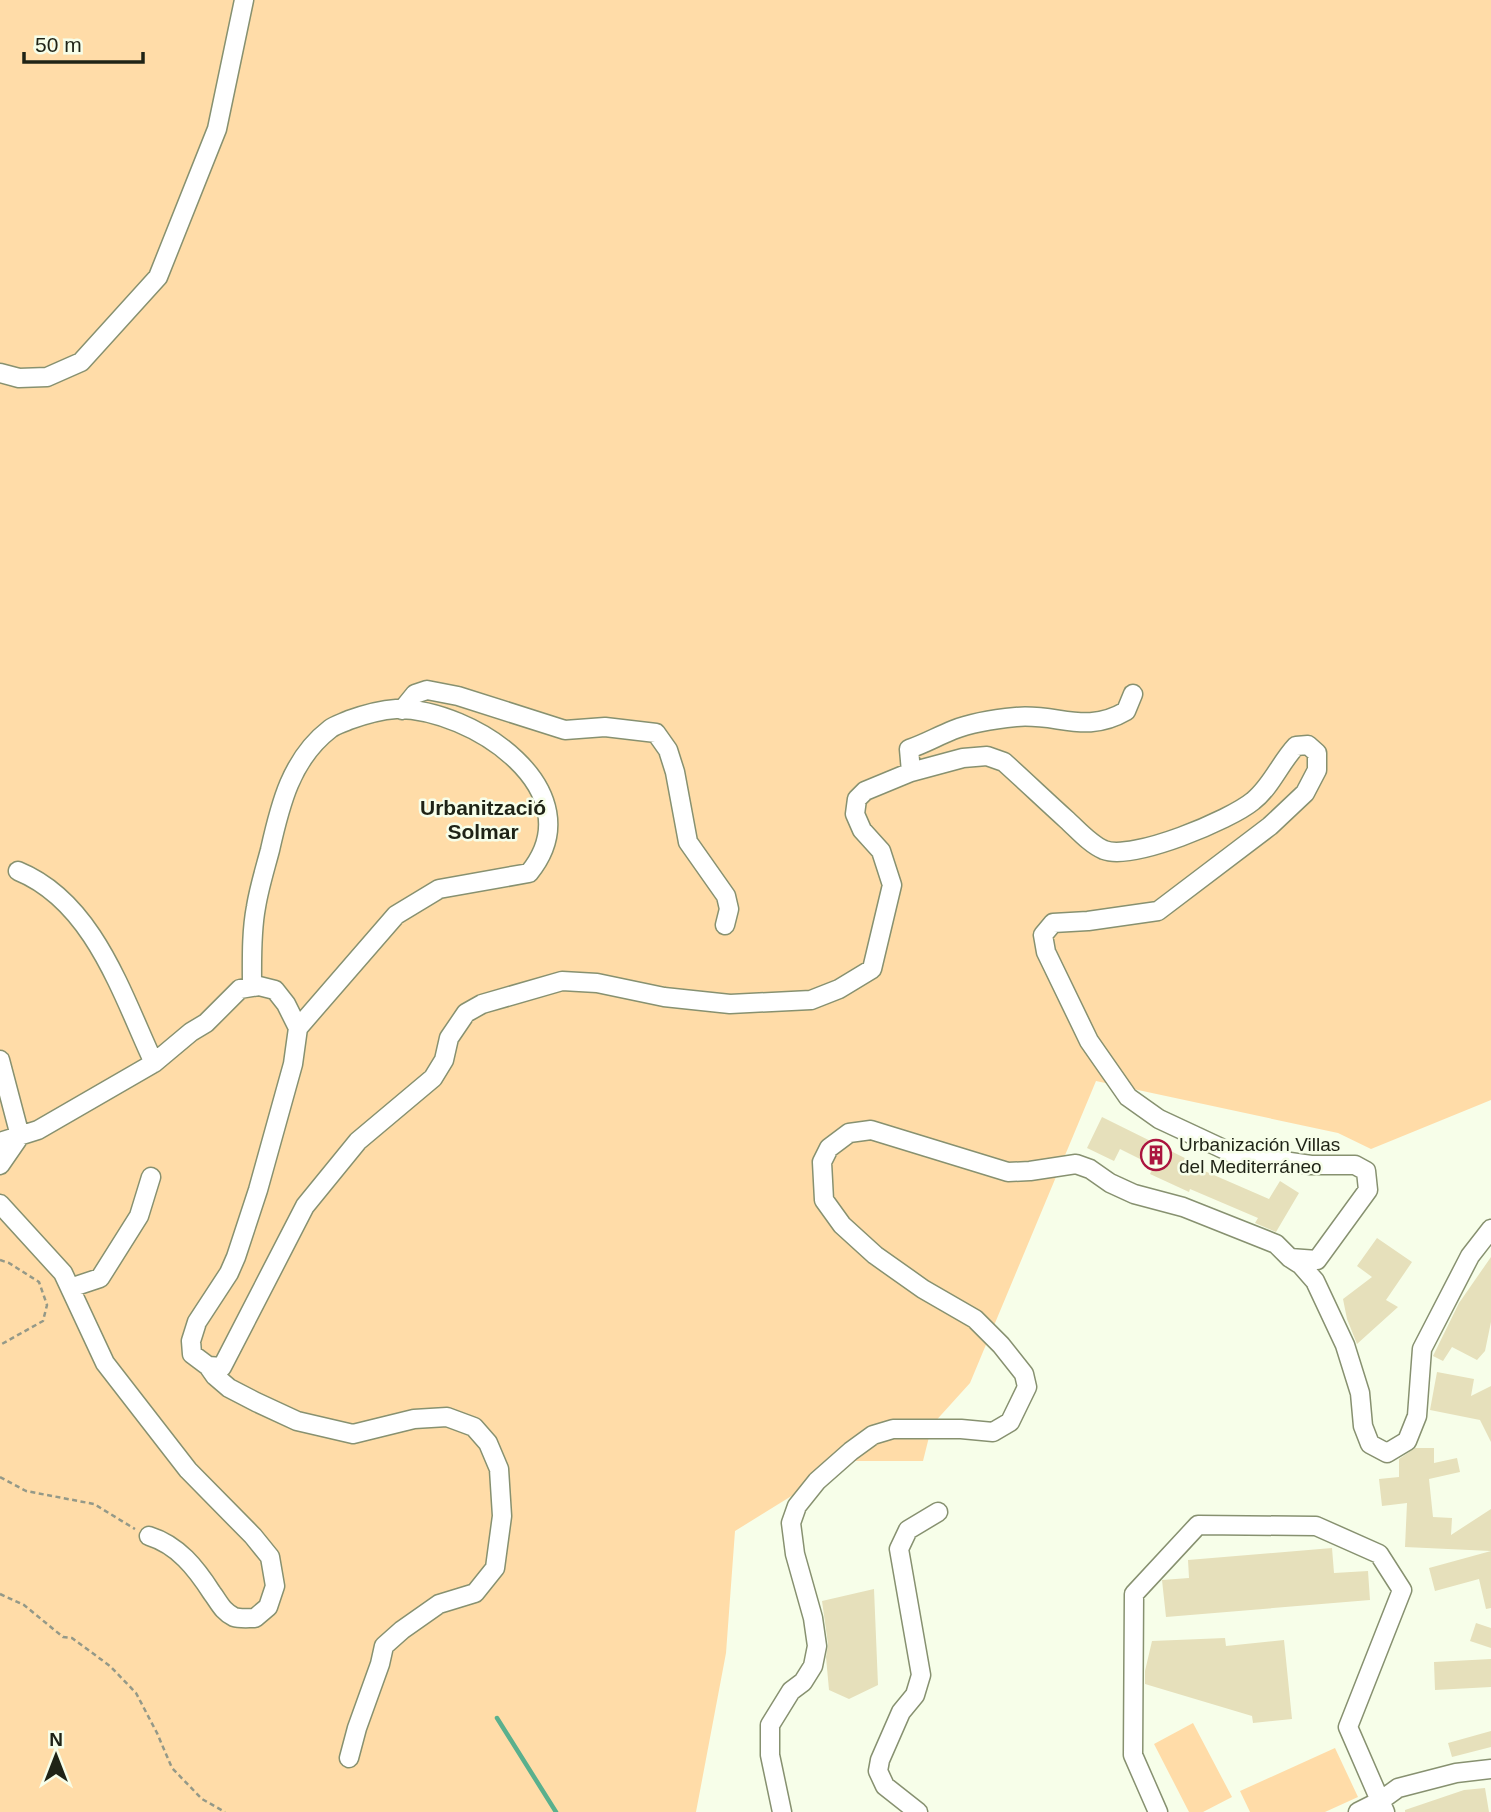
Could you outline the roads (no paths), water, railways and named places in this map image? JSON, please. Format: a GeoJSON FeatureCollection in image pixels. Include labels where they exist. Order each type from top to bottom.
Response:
{"type":"FeatureCollection","features":[{"type":"Feature","properties":{"kind":"street"},"geometry":{"type":"LineString","coordinates":[[0,373],[19,378],[47,377],[81,362],[158,277],[217,130],[244,0]]}},
{"type":"Feature","properties":{"kind":"street"},"geometry":{"type":"LineString","coordinates":[[402,710],[415,694],[427,690],[458,696],[565,730],[605,726],[656,733],[668,750],[675,772],[688,842],[726,896],[729,909],[725,925]]}},
{"type":"Feature","properties":{"kind":"street"},"geometry":{"type":"LineString","coordinates":[[911,772],[909,749],[954,729],[1020,717],[1104,722],[1126,711],[1133,694]]}},
{"type":"Feature","properties":{"kind":"street"},"geometry":{"type":"LineString","coordinates":[[252,987],[256,908],[282,797],[301,760],[331,728],[361,716],[402,710],[444,717],[499,746],[519,761],[539,786],[548,814],[548,835],[541,858],[529,873],[439,889],[396,915],[298,1028],[293,1064],[258,1190],[236,1256],[229,1273],[197,1322],[191,1341],[192,1354],[229,1388],[297,1421],[353,1434],[414,1419],[447,1417],[474,1427],[488,1443],[499,1469],[502,1516],[495,1568],[475,1593],[439,1604],[384,1646],[349,1758]]}},
{"type":"Feature","properties":{"kind":"street"},"geometry":{"type":"LineString","coordinates":[[208,1366],[222,1367],[304,1206],[358,1141],[433,1078],[444,1060],[449,1038],[466,1013],[482,1004],[562,981],[597,983],[664,997],[730,1003],[811,1000],[839,989],[872,969],[892,885],[881,851],[862,830],[855,814],[857,799],[865,791],[911,772],[963,758],[987,756],[1004,762],[1086,837],[1105,850],[1123,851],[1143,850],[1162,844],[1254,801],[1296,746],[1308,745],[1317,753],[1317,770],[1305,793],[1270,826],[1158,911],[1053,923],[1043,935],[1046,952],[1089,1041],[1128,1097],[1159,1119],[1234,1154],[1311,1165],[1355,1165],[1366,1171],[1368,1190],[1317,1260],[1290,1258]]}},
{"type":"Feature","properties":{"kind":"street"},"geometry":{"type":"LineString","coordinates":[[18,871],[36,878],[73,912],[102,953],[154,1063]]}},
{"type":"Feature","properties":{"kind":"street"},"geometry":{"type":"LineString","coordinates":[[0,1142],[38,1129],[154,1063],[206,1023],[240,989],[259,986],[275,990],[286,1004],[298,1028]]}},
{"type":"Feature","properties":{"kind":"street"},"geometry":{"type":"LineString","coordinates":[[0,1060],[20,1136],[0,1165]]}},
{"type":"Feature","properties":{"kind":"street"},"geometry":{"type":"LineString","coordinates":[[782,1812],[770,1755],[770,1725],[791,1691],[803,1682],[813,1666],[817,1646],[813,1618],[794,1554],[791,1523],[797,1506],[817,1481],[873,1435],[893,1429],[993,1432],[1010,1422],[1027,1387],[1024,1374],[1001,1345],[975,1319],[923,1289],[884,1262],[842,1225],[824,1200],[822,1162],[829,1148],[849,1133],[871,1130],[1008,1171],[1030,1171],[1076,1164],[1134,1194],[1183,1207],[1276,1244],[1315,1281],[1349,1357],[1360,1393],[1363,1426],[1370,1444],[1387,1453],[1407,1441],[1417,1416],[1422,1349],[1469,1256],[1491,1229]]}},
{"type":"Feature","properties":{"kind":"street"},"geometry":{"type":"LineString","coordinates":[[70,1288],[100,1278],[139,1216],[151,1177]]}},
{"type":"Feature","properties":{"kind":"street"},"geometry":{"type":"LineString","coordinates":[[0,1205],[63,1273],[105,1363],[188,1469],[253,1536],[270,1558],[275,1586],[268,1607],[255,1618],[236,1618],[222,1609],[180,1552],[165,1541],[149,1536]]}},
{"type":"Feature","properties":{"kind":"street"},"geometry":{"type":"LineString","coordinates":[[918,1812],[885,1786],[878,1771],[880,1760],[901,1712],[915,1695],[921,1675],[899,1549],[908,1530],[938,1512]]}},
{"type":"Feature","properties":{"kind":"street"},"geometry":{"type":"LineString","coordinates":[[1158,1812],[1133,1755],[1134,1594],[1198,1525],[1316,1526],[1379,1554],[1402,1590],[1348,1727],[1382,1806]]}},
{"type":"Feature","properties":{"kind":"street"},"geometry":{"type":"LineString","coordinates":[[1358,1812],[1382,1806],[1398,1788],[1456,1773],[1491,1769]]}},
{"type":"Feature","properties":{"kind":"waterway"},"geometry":{"type":"LineString","coordinates":[[497,1718],[556,1812]]}},
{"type":"Feature","properties":{"kind":"place","name":"Urbanización Villas del Mediterráneo"},"geometry":{"type":"Point","coordinates":[1156,1155]}},
{"type":"Feature","properties":{"kind":"district","name":"Urbanització Solmar"},"geometry":{"type":"Point","coordinates":[483,819]}}]}
